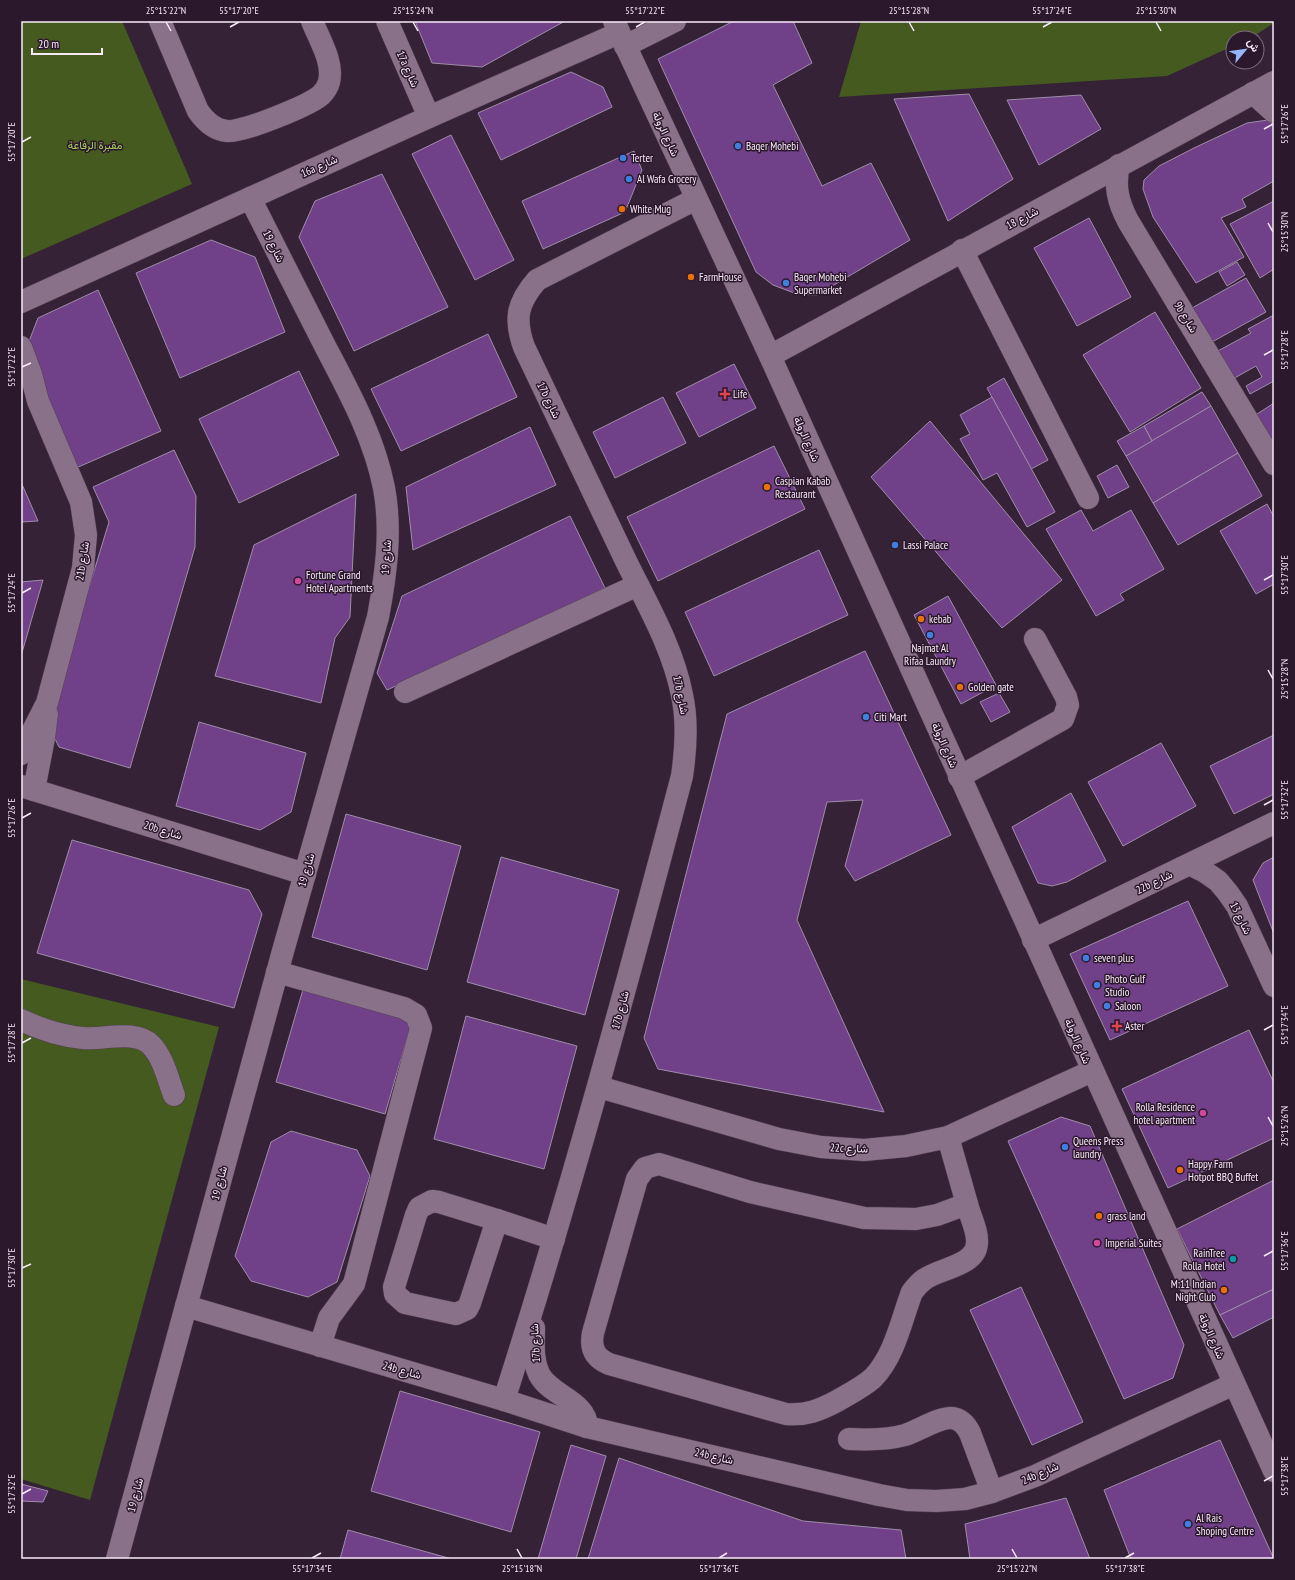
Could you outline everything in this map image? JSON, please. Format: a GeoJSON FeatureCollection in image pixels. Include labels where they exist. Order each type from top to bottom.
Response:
{"type":"FeatureCollection","features":[{"type":"Feature","properties":{"kind":"street"},"geometry":{"type":"LineString","coordinates":[[160,21],[198,111],[205,121],[215,128],[226,132],[238,131],[257,124],[312,102],[322,94],[329,83],[331,70],[312,21]]}},
{"type":"Feature","properties":{"kind":"street","name":"17a شارع"},"geometry":{"type":"LineString","coordinates":[[387,21],[429,117]]}},
{"type":"Feature","properties":{"kind":"street","name":"16a شارع"},"geometry":{"type":"LineString","coordinates":[[21,302],[429,117],[619,33],[675,21]]}},
{"type":"Feature","properties":{"kind":"street","name":"شارع الرولة"},"geometry":{"type":"LineString","coordinates":[[619,33],[770,356],[1274,1471]]}},
{"type":"Feature","properties":{"kind":"street","name":"شارع 18"},"geometry":{"type":"LineString","coordinates":[[770,356],[962,250],[1274,82]]}},
{"type":"Feature","properties":{"kind":"street"},"geometry":{"type":"LineString","coordinates":[[1253,93],[1274,112]]}},
{"type":"Feature","properties":{"kind":"street","name":"9b شارع"},"geometry":{"type":"LineString","coordinates":[[1119,165],[1116,187],[1122,209],[1274,464]]}},
{"type":"Feature","properties":{"kind":"street","name":"شارع 19"},"geometry":{"type":"LineString","coordinates":[[117,1559],[277,972],[378,617],[386,575],[388,532],[384,489],[373,447],[356,407],[250,198]]}},
{"type":"Feature","properties":{"kind":"street","name":"17b شارع"},"geometry":{"type":"LineString","coordinates":[[504,1400],[534,1308],[599,1087],[682,776],[686,749],[685,715],[675,669],[638,585],[524,347],[519,334],[518,319],[521,304],[527,292],[537,280],[696,199]]}},
{"type":"Feature","properties":{"kind":"street"},"geometry":{"type":"LineString","coordinates":[[962,250],[1088,498]]}},
{"type":"Feature","properties":{"kind":"street","name":"21b شارع"},"geometry":{"type":"LineString","coordinates":[[21,347],[31,374],[38,401],[75,487],[84,518],[86,535],[83,568],[47,703],[44,738],[27,788]]}},
{"type":"Feature","properties":{"kind":"street","name":"21b شارع"},"geometry":{"type":"LineString","coordinates":[[21,380],[38,401]]}},
{"type":"Feature","properties":{"kind":"street"},"geometry":{"type":"LineString","coordinates":[[405,692],[638,585]]}},
{"type":"Feature","properties":{"kind":"street"},"geometry":{"type":"LineString","coordinates":[[959,777],[1057,724],[1063,719],[1068,705],[1066,697],[1035,639]]}},
{"type":"Feature","properties":{"kind":"street","name":"21b شارع"},"geometry":{"type":"LineString","coordinates":[[21,754],[47,703]]}},
{"type":"Feature","properties":{"kind":"street","name":"20b شارع"},"geometry":{"type":"LineString","coordinates":[[27,788],[305,874]]}},
{"type":"Feature","properties":{"kind":"street","name":"22b شارع"},"geometry":{"type":"LineString","coordinates":[[1033,940],[1191,865],[1274,823]]}},
{"type":"Feature","properties":{"kind":"street","name":"شارع 13"},"geometry":{"type":"LineString","coordinates":[[1191,865],[1218,881],[1237,906],[1274,986]]}},
{"type":"Feature","properties":{"kind":"street"},"geometry":{"type":"LineString","coordinates":[[277,972],[404,1008],[416,1015],[421,1028],[354,1284],[329,1318],[320,1346]]}},
{"type":"Feature","properties":{"kind":"street"},"geometry":{"type":"LineString","coordinates":[[21,1020],[48,1031],[77,1037],[100,1039],[131,1036],[145,1040],[150,1044],[158,1056],[174,1095]]}},
{"type":"Feature","properties":{"kind":"street","name":"22c شارع"},"geometry":{"type":"LineString","coordinates":[[599,1087],[779,1139],[821,1147],[842,1149],[885,1149],[920,1144],[948,1137],[1092,1071]]}},
{"type":"Feature","properties":{"kind":"street"},"geometry":{"type":"LineString","coordinates":[[948,1137],[967,1204],[977,1244],[972,1256],[966,1261],[934,1274],[918,1285],[912,1292],[889,1356],[872,1379],[860,1387],[814,1412],[804,1415],[786,1414],[609,1364],[602,1361],[592,1348],[593,1333],[637,1179],[645,1168],[652,1165],[666,1165],[750,1192],[864,1218],[916,1219],[937,1215],[967,1204]]}},
{"type":"Feature","properties":{"kind":"street"},"geometry":{"type":"LineString","coordinates":[[497,1220],[470,1303],[462,1312],[449,1314],[405,1303],[396,1294],[395,1281],[416,1215],[419,1208],[425,1204],[439,1202],[497,1220],[554,1239]]}},
{"type":"Feature","properties":{"kind":"street","name":"24b شارع"},"geometry":{"type":"LineString","coordinates":[[186,1306],[504,1400],[587,1427],[879,1495],[907,1500],[950,1500],[992,1492],[1035,1476],[1234,1384]]}},
{"type":"Feature","properties":{"kind":"street","name":"17b شارع"},"geometry":{"type":"LineString","coordinates":[[534,1308],[534,1355],[539,1374],[552,1390],[581,1409],[587,1420],[587,1427]]}},
{"type":"Feature","properties":{"kind":"street"},"geometry":{"type":"LineString","coordinates":[[849,1439],[887,1439],[905,1435],[942,1420],[950,1418],[959,1420],[966,1425],[970,1433],[992,1492]]}},
{"type":"Feature","properties":{"kind":"green space","name":"مقبرة الرفاعة"},"geometry":{"type":"Polygon","coordinates":[[[21,21],[122,21],[192,184],[21,259],[21,21]]]}},
{"type":"Feature","properties":{"kind":"green space"},"geometry":{"type":"Polygon","coordinates":[[[861,21],[1274,21],[1274,23],[1263,30],[1225,30],[1225,50],[1167,76],[839,97],[861,21]]]}},
{"type":"Feature","properties":{"kind":"green space"},"geometry":{"type":"Polygon","coordinates":[[[21,979],[219,1027],[90,1500],[21,1479],[21,979]]]}},
{"type":"Feature","properties":{"kind":"building"},"geometry":{"type":"Polygon","coordinates":[[[415,21],[565,21],[482,67],[432,63],[415,21]]]}},
{"type":"Feature","properties":{"kind":"building"},"geometry":{"type":"Polygon","coordinates":[[[734,21],[793,21],[812,63],[773,85],[822,186],[871,163],[910,240],[817,295],[797,294],[773,285],[756,272],[658,59],[734,21]]]}},
{"type":"Feature","properties":{"kind":"building"},"geometry":{"type":"Polygon","coordinates":[[[571,72],[603,87],[612,107],[501,160],[478,113],[571,72]]]}},
{"type":"Feature","properties":{"kind":"building"},"geometry":{"type":"Polygon","coordinates":[[[969,94],[1013,179],[948,221],[894,99],[969,94]]]}},
{"type":"Feature","properties":{"kind":"building"},"geometry":{"type":"Polygon","coordinates":[[[1081,95],[1101,129],[1039,165],[1007,100],[1081,95]]]}},
{"type":"Feature","properties":{"kind":"building"},"geometry":{"type":"Polygon","coordinates":[[[1268,120],[1274,126],[1274,181],[1242,199],[1246,207],[1221,218],[1244,257],[1196,283],[1153,217],[1143,189],[1144,180],[1159,166],[1194,148],[1247,123],[1268,120]]]}},
{"type":"Feature","properties":{"kind":"building"},"geometry":{"type":"Polygon","coordinates":[[[451,135],[514,260],[475,280],[412,154],[451,135]]]}},
{"type":"Feature","properties":{"kind":"building"},"geometry":{"type":"Polygon","coordinates":[[[634,151],[642,170],[625,212],[543,249],[522,201],[634,151]]]}},
{"type":"Feature","properties":{"kind":"building"},"geometry":{"type":"Polygon","coordinates":[[[382,174],[448,307],[354,351],[299,237],[315,201],[382,174]]]}},
{"type":"Feature","properties":{"kind":"building"},"geometry":{"type":"Polygon","coordinates":[[[1274,201],[1274,269],[1260,278],[1230,224],[1274,201]]]}},
{"type":"Feature","properties":{"kind":"building"},"geometry":{"type":"Polygon","coordinates":[[[1089,218],[1131,297],[1077,326],[1034,248],[1089,218]]]}},
{"type":"Feature","properties":{"kind":"building"},"geometry":{"type":"Polygon","coordinates":[[[211,240],[255,257],[285,332],[180,378],[136,273],[211,240]]]}},
{"type":"Feature","properties":{"kind":"building"},"geometry":{"type":"Polygon","coordinates":[[[1237,262],[1245,275],[1227,286],[1219,272],[1237,262]]]}},
{"type":"Feature","properties":{"kind":"building"},"geometry":{"type":"Polygon","coordinates":[[[1246,278],[1266,312],[1212,342],[1192,308],[1246,278]]]}},
{"type":"Feature","properties":{"kind":"building"},"geometry":{"type":"Polygon","coordinates":[[[98,290],[161,431],[76,468],[24,354],[38,318],[98,290]]]}},
{"type":"Feature","properties":{"kind":"building"},"geometry":{"type":"Polygon","coordinates":[[[1155,312],[1201,388],[1130,432],[1083,355],[1155,312]]]}},
{"type":"Feature","properties":{"kind":"building"},"geometry":{"type":"Polygon","coordinates":[[[1274,315],[1274,381],[1250,394],[1246,386],[1262,377],[1256,366],[1231,380],[1216,352],[1251,333],[1248,329],[1274,315]]]}},
{"type":"Feature","properties":{"kind":"building"},"geometry":{"type":"Polygon","coordinates":[[[488,334],[517,397],[401,451],[371,389],[488,334]]]}},
{"type":"Feature","properties":{"kind":"building"},"geometry":{"type":"Polygon","coordinates":[[[734,364],[756,408],[699,437],[676,393],[734,364]]]}},
{"type":"Feature","properties":{"kind":"building"},"geometry":{"type":"Polygon","coordinates":[[[299,371],[339,455],[239,503],[199,419],[299,371]]]}},
{"type":"Feature","properties":{"kind":"building"},"geometry":{"type":"Polygon","coordinates":[[[1004,378],[1048,460],[1031,469],[987,388],[1004,378]]]}},
{"type":"Feature","properties":{"kind":"building"},"geometry":{"type":"Polygon","coordinates":[[[1202,392],[1211,406],[1152,441],[1144,426],[1202,392]]]}},
{"type":"Feature","properties":{"kind":"building"},"geometry":{"type":"Polygon","coordinates":[[[663,397],[686,443],[615,478],[593,432],[663,397]]]}},
{"type":"Feature","properties":{"kind":"building"},"geometry":{"type":"Polygon","coordinates":[[[992,397],[1055,512],[1027,527],[997,473],[983,480],[960,439],[970,434],[960,415],[992,397]]]}},
{"type":"Feature","properties":{"kind":"building"},"geometry":{"type":"Polygon","coordinates":[[[1274,403],[1274,454],[1251,418],[1274,403]]]}},
{"type":"Feature","properties":{"kind":"building"},"geometry":{"type":"Polygon","coordinates":[[[1211,406],[1238,453],[1153,503],[1126,456],[1211,406]]]}},
{"type":"Feature","properties":{"kind":"building"},"geometry":{"type":"Polygon","coordinates":[[[930,421],[1062,580],[1002,628],[871,477],[930,421]]]}},
{"type":"Feature","properties":{"kind":"building"},"geometry":{"type":"Polygon","coordinates":[[[1144,426],[1152,441],[1126,456],[1117,441],[1144,426]]]}},
{"type":"Feature","properties":{"kind":"building"},"geometry":{"type":"Polygon","coordinates":[[[530,427],[556,485],[413,550],[406,487],[530,427]]]}},
{"type":"Feature","properties":{"kind":"building"},"geometry":{"type":"Polygon","coordinates":[[[774,446],[805,509],[658,581],[627,517],[774,446]]]}},
{"type":"Feature","properties":{"kind":"building"},"geometry":{"type":"Polygon","coordinates":[[[174,450],[196,496],[195,547],[130,768],[59,747],[51,731],[51,712],[109,522],[93,487],[174,450]]]}},
{"type":"Feature","properties":{"kind":"building"},"geometry":{"type":"Polygon","coordinates":[[[1238,453],[1262,496],[1178,545],[1153,503],[1238,453]]]}},
{"type":"Feature","properties":{"kind":"building"},"geometry":{"type":"Polygon","coordinates":[[[1117,465],[1129,487],[1108,498],[1097,476],[1117,465]]]}},
{"type":"Feature","properties":{"kind":"building"},"geometry":{"type":"Polygon","coordinates":[[[21,482],[38,521],[21,522],[21,482]]]}},
{"type":"Feature","properties":{"kind":"building","name":"Fortune Grand Hotel Apartments"},"geometry":{"type":"Polygon","coordinates":[[[356,494],[350,617],[335,638],[321,703],[215,676],[254,545],[356,494]]]}},
{"type":"Feature","properties":{"kind":"building"},"geometry":{"type":"Polygon","coordinates":[[[1267,504],[1274,517],[1274,584],[1256,594],[1220,531],[1267,504]]]}},
{"type":"Feature","properties":{"kind":"building"},"geometry":{"type":"Polygon","coordinates":[[[1081,510],[1093,531],[1131,510],[1164,569],[1120,594],[1124,600],[1096,616],[1046,529],[1081,510]]]}},
{"type":"Feature","properties":{"kind":"building"},"geometry":{"type":"Polygon","coordinates":[[[570,516],[605,588],[387,690],[377,673],[402,596],[570,516]]]}},
{"type":"Feature","properties":{"kind":"building"},"geometry":{"type":"Polygon","coordinates":[[[819,550],[848,615],[714,676],[685,612],[819,550]]]}},
{"type":"Feature","properties":{"kind":"building"},"geometry":{"type":"Polygon","coordinates":[[[43,580],[21,656],[21,582],[43,580]]]}},
{"type":"Feature","properties":{"kind":"building"},"geometry":{"type":"Polygon","coordinates":[[[948,596],[996,685],[961,704],[914,615],[948,596]]]}},
{"type":"Feature","properties":{"kind":"building"},"geometry":{"type":"Polygon","coordinates":[[[865,651],[951,835],[855,881],[845,866],[863,800],[827,802],[797,920],[884,1112],[658,1069],[644,1038],[727,714],[865,651]]]}},
{"type":"Feature","properties":{"kind":"building"},"geometry":{"type":"Polygon","coordinates":[[[999,693],[1010,712],[991,722],[980,702],[999,693]]]}},
{"type":"Feature","properties":{"kind":"building"},"geometry":{"type":"Polygon","coordinates":[[[199,722],[306,753],[291,812],[260,830],[176,806],[199,722]]]}},
{"type":"Feature","properties":{"kind":"building"},"geometry":{"type":"Polygon","coordinates":[[[1274,735],[1274,794],[1234,814],[1210,766],[1274,735]]]}},
{"type":"Feature","properties":{"kind":"building"},"geometry":{"type":"Polygon","coordinates":[[[1161,743],[1196,806],[1123,846],[1088,782],[1161,743]]]}},
{"type":"Feature","properties":{"kind":"building"},"geometry":{"type":"Polygon","coordinates":[[[1071,793],[1106,861],[1067,882],[1052,886],[1038,883],[1012,827],[1071,793]]]}},
{"type":"Feature","properties":{"kind":"building"},"geometry":{"type":"Polygon","coordinates":[[[346,814],[461,846],[427,970],[312,937],[346,814]]]}},
{"type":"Feature","properties":{"kind":"building"},"geometry":{"type":"Polygon","coordinates":[[[72,840],[249,890],[262,914],[234,1008],[37,953],[72,840]]]}},
{"type":"Feature","properties":{"kind":"building"},"geometry":{"type":"Polygon","coordinates":[[[501,857],[619,890],[585,1015],[467,982],[501,857]]]}},
{"type":"Feature","properties":{"kind":"building"},"geometry":{"type":"Polygon","coordinates":[[[1274,857],[1274,934],[1253,880],[1263,863],[1274,857]]]}},
{"type":"Feature","properties":{"kind":"building"},"geometry":{"type":"Polygon","coordinates":[[[1188,901],[1228,986],[1110,1040],[1070,954],[1188,901]]]}},
{"type":"Feature","properties":{"kind":"building"},"geometry":{"type":"Polygon","coordinates":[[[304,986],[413,1018],[385,1114],[276,1082],[304,986]]]}},
{"type":"Feature","properties":{"kind":"building"},"geometry":{"type":"Polygon","coordinates":[[[466,1016],[577,1046],[544,1169],[434,1139],[466,1016]]]}},
{"type":"Feature","properties":{"kind":"building","name":"Rolla Residence hotel apartment"},"geometry":{"type":"Polygon","coordinates":[[[1249,1030],[1274,1083],[1274,1138],[1168,1188],[1122,1089],[1249,1030]]]}},
{"type":"Feature","properties":{"kind":"building","name":"Imperial Suites"},"geometry":{"type":"Polygon","coordinates":[[[1061,1117],[1090,1126],[1184,1345],[1173,1378],[1124,1399],[1008,1141],[1061,1117]]]}},
{"type":"Feature","properties":{"kind":"building"},"geometry":{"type":"Polygon","coordinates":[[[291,1131],[357,1150],[370,1176],[337,1282],[308,1297],[251,1281],[235,1256],[271,1142],[291,1131]]]}},
{"type":"Feature","properties":{"kind":"building","name":"RainTree Rolla Hotel"},"geometry":{"type":"Polygon","coordinates":[[[1274,1180],[1274,1289],[1220,1315],[1177,1229],[1274,1180]]]}},
{"type":"Feature","properties":{"kind":"building"},"geometry":{"type":"Polygon","coordinates":[[[1021,1287],[1083,1422],[1032,1445],[970,1310],[1021,1287]]]}},
{"type":"Feature","properties":{"kind":"building"},"geometry":{"type":"Polygon","coordinates":[[[1274,1289],[1274,1317],[1233,1338],[1220,1315],[1274,1289]]]}},
{"type":"Feature","properties":{"kind":"building"},"geometry":{"type":"Polygon","coordinates":[[[400,1391],[540,1432],[511,1532],[371,1491],[400,1391]]]}},
{"type":"Feature","properties":{"kind":"building","name":"Al Rais Shoping Centre"},"geometry":{"type":"Polygon","coordinates":[[[1220,1440],[1274,1559],[1131,1559],[1104,1490],[1220,1440]]]}},
{"type":"Feature","properties":{"kind":"building"},"geometry":{"type":"Polygon","coordinates":[[[571,1445],[606,1456],[576,1559],[538,1559],[571,1445]]]}},
{"type":"Feature","properties":{"kind":"building"},"geometry":{"type":"Polygon","coordinates":[[[619,1458],[803,1521],[901,1530],[906,1559],[588,1559],[619,1458]]]}},
{"type":"Feature","properties":{"kind":"building"},"geometry":{"type":"Polygon","coordinates":[[[21,1484],[48,1491],[43,1502],[21,1501],[21,1484]]]}},
{"type":"Feature","properties":{"kind":"building"},"geometry":{"type":"Polygon","coordinates":[[[1066,1498],[1090,1559],[970,1559],[965,1524],[1066,1498]]]}},
{"type":"Feature","properties":{"kind":"building"},"geometry":{"type":"Polygon","coordinates":[[[348,1530],[452,1559],[340,1559],[348,1530]]]}},
{"type":"Feature","properties":{"kind":"place","name":"Baqer Mohebi"},"geometry":{"type":"Point","coordinates":[738,146]}},
{"type":"Feature","properties":{"kind":"place","name":"Terter"},"geometry":{"type":"Point","coordinates":[623,158]}},
{"type":"Feature","properties":{"kind":"place","name":"Al Wafa Grocery"},"geometry":{"type":"Point","coordinates":[629,179]}},
{"type":"Feature","properties":{"kind":"place","name":"White Mug"},"geometry":{"type":"Point","coordinates":[622,209]}},
{"type":"Feature","properties":{"kind":"place","name":"FarmHouse"},"geometry":{"type":"Point","coordinates":[691,277]}},
{"type":"Feature","properties":{"kind":"place","name":"Baqer Mohebi Supermarket"},"geometry":{"type":"Point","coordinates":[786,283]}},
{"type":"Feature","properties":{"kind":"place","name":"Life"},"geometry":{"type":"Point","coordinates":[725,394]}},
{"type":"Feature","properties":{"kind":"place","name":"Caspian Kabab Restaurant"},"geometry":{"type":"Point","coordinates":[767,487]}},
{"type":"Feature","properties":{"kind":"place","name":"Lassi Palace"},"geometry":{"type":"Point","coordinates":[895,545]}},
{"type":"Feature","properties":{"kind":"place","name":"Fortune Grand Hotel Apartments"},"geometry":{"type":"Point","coordinates":[298,581]}},
{"type":"Feature","properties":{"kind":"place","name":"kebab"},"geometry":{"type":"Point","coordinates":[921,619]}},
{"type":"Feature","properties":{"kind":"place","name":"Najmat Al Rifaa Laundry"},"geometry":{"type":"Point","coordinates":[930,635]}},
{"type":"Feature","properties":{"kind":"place","name":"Golden gate"},"geometry":{"type":"Point","coordinates":[960,687]}},
{"type":"Feature","properties":{"kind":"place","name":"Citi Mart"},"geometry":{"type":"Point","coordinates":[866,717]}},
{"type":"Feature","properties":{"kind":"place","name":"seven plus"},"geometry":{"type":"Point","coordinates":[1086,958]}},
{"type":"Feature","properties":{"kind":"place","name":"Photo Gulf Studio"},"geometry":{"type":"Point","coordinates":[1097,985]}},
{"type":"Feature","properties":{"kind":"place","name":"Saloon"},"geometry":{"type":"Point","coordinates":[1107,1006]}},
{"type":"Feature","properties":{"kind":"place","name":"Aster"},"geometry":{"type":"Point","coordinates":[1117,1026]}},
{"type":"Feature","properties":{"kind":"place","name":"Rolla Residence hotel apartment"},"geometry":{"type":"Point","coordinates":[1203,1113]}},
{"type":"Feature","properties":{"kind":"place","name":"Queens Press laundry"},"geometry":{"type":"Point","coordinates":[1065,1147]}},
{"type":"Feature","properties":{"kind":"place","name":"Happy Farm Hotpot BBQ Buffet"},"geometry":{"type":"Point","coordinates":[1180,1170]}},
{"type":"Feature","properties":{"kind":"place","name":"grass land"},"geometry":{"type":"Point","coordinates":[1099,1216]}},
{"type":"Feature","properties":{"kind":"place","name":"Imperial Suites"},"geometry":{"type":"Point","coordinates":[1097,1243]}},
{"type":"Feature","properties":{"kind":"place","name":"RainTree Rolla Hotel"},"geometry":{"type":"Point","coordinates":[1233,1259]}},
{"type":"Feature","properties":{"kind":"place","name":"M:11 Indian Night Club"},"geometry":{"type":"Point","coordinates":[1224,1290]}},
{"type":"Feature","properties":{"kind":"place","name":"Al Rais Shoping Centre"},"geometry":{"type":"Point","coordinates":[1188,1524]}}]}
